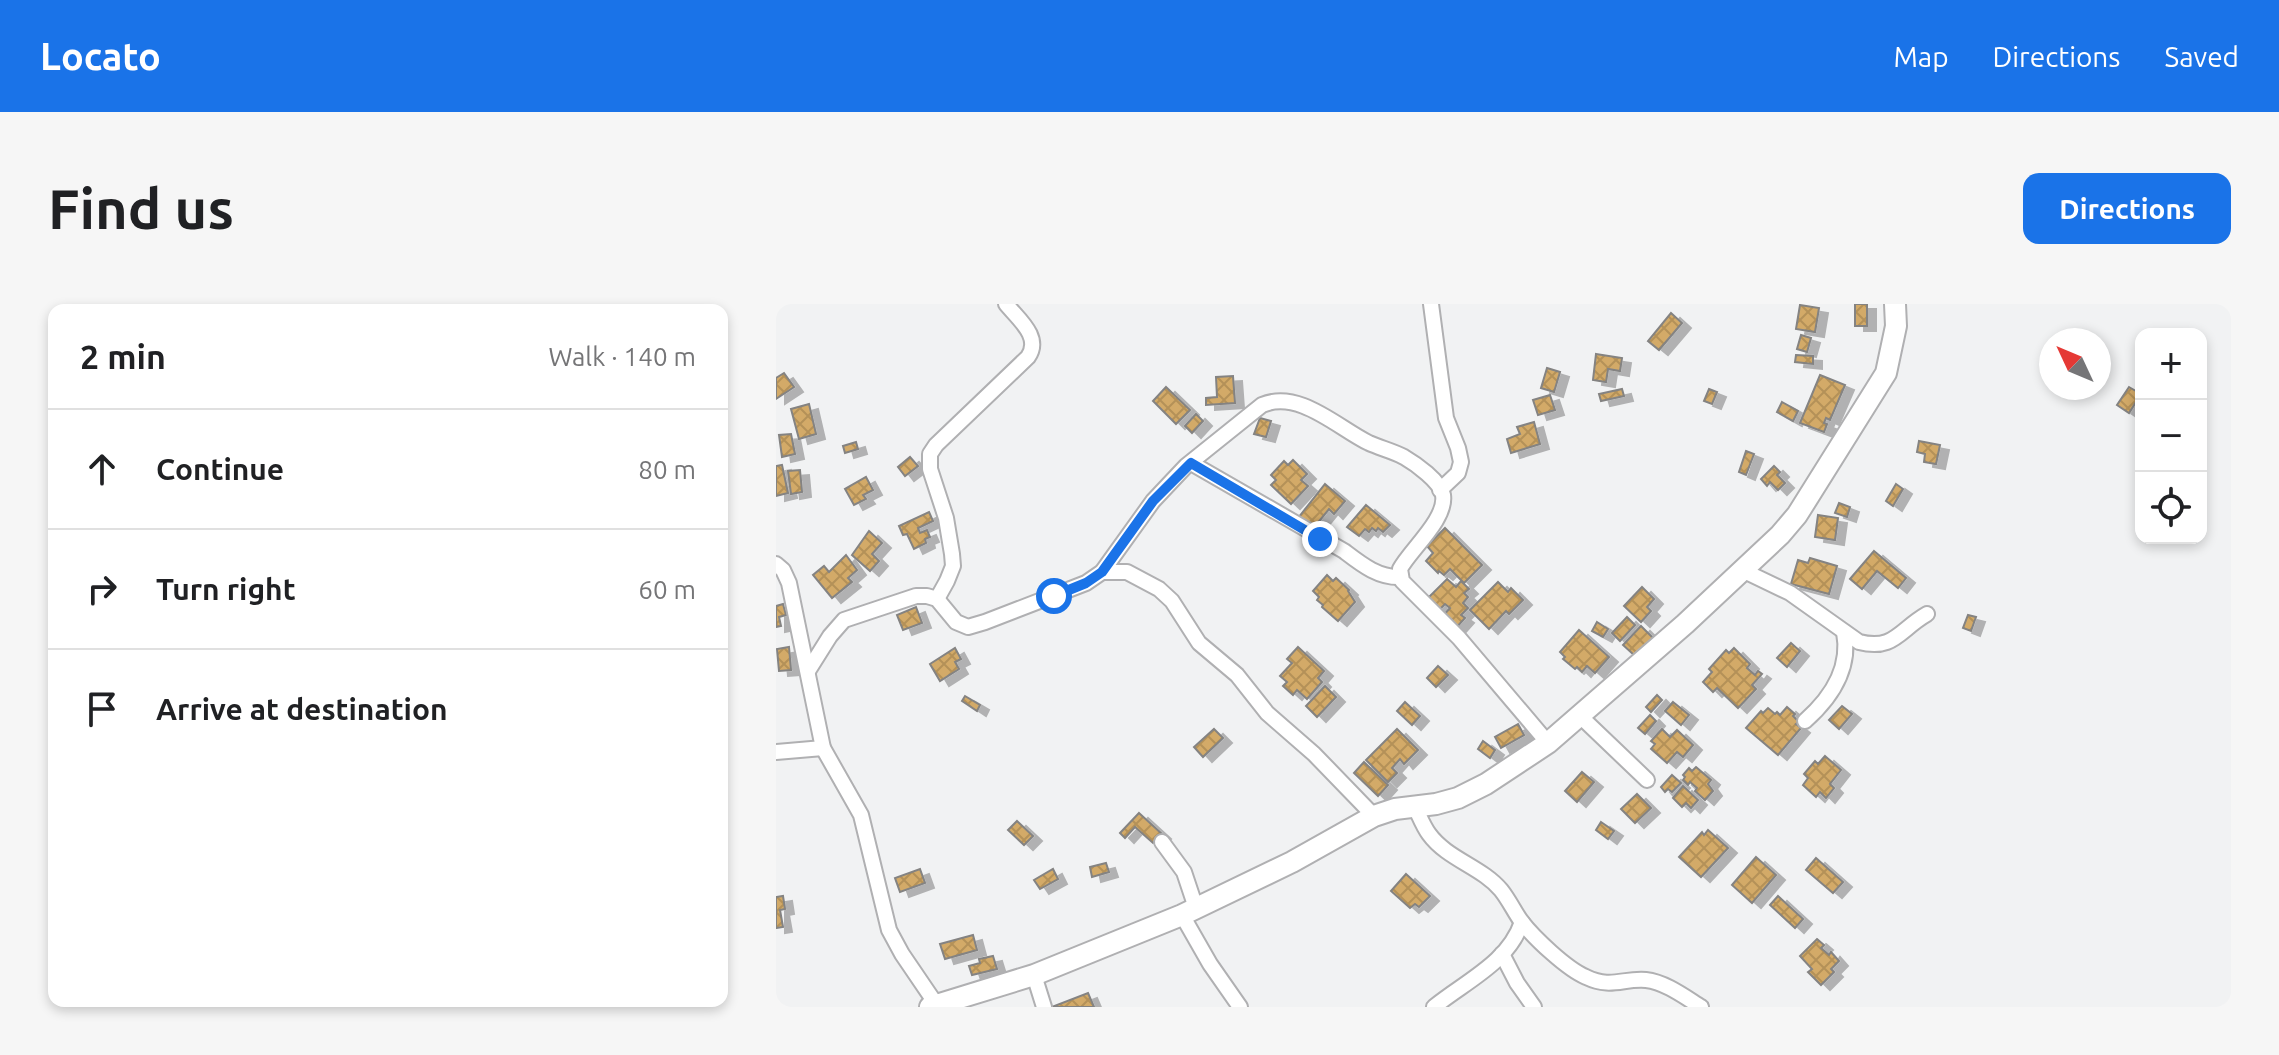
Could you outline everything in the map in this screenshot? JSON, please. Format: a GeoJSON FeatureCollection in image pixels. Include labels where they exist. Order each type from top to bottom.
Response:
{"type":"FeatureCollection","features":[{"type":"Feature","properties":{"kind":"street"},"geometry":{"type":"LineString","coordinates":[[937,599],[953,566],[946,518],[930,469],[930,454],[1033,350],[1034,342],[1028,330],[1006,304]]}},
{"type":"Feature","properties":{"kind":"street"},"geometry":{"type":"LineString","coordinates":[[1431,304],[1446,418],[1461,462],[1458,473],[1440,490]]}},
{"type":"Feature","properties":{"kind":"street"},"geometry":{"type":"LineString","coordinates":[[776,564],[789,583],[823,748],[861,815],[889,930],[933,1006],[1034,975],[1189,911],[1302,856],[1374,816],[1395,809],[1458,798],[1486,784],[1548,743],[1685,624],[1780,535],[1797,515],[1886,373],[1896,326],[1895,304]]}},
{"type":"Feature","properties":{"kind":"street"},"geometry":{"type":"LineString","coordinates":[[808,671],[844,620],[916,596],[937,599],[956,622],[968,627],[1086,583],[1102,572],[1153,501],[1191,463],[1262,405],[1271,401],[1285,402],[1317,412],[1369,443],[1404,457],[1437,484],[1443,500],[1432,527],[1404,561],[1400,569],[1401,577],[1459,638],[1548,743]]}},
{"type":"Feature","properties":{"kind":"street"},"geometry":{"type":"LineString","coordinates":[[1191,463],[1367,567],[1382,575],[1401,577]]}},
{"type":"Feature","properties":{"kind":"street"},"geometry":{"type":"LineString","coordinates":[[1742,570],[1790,593],[1859,642],[1884,645],[1927,614]]}},
{"type":"Feature","properties":{"kind":"street"},"geometry":{"type":"LineString","coordinates":[[1102,572],[1127,572],[1172,601],[1199,643],[1237,675],[1267,713],[1314,754],[1374,816]]}},
{"type":"Feature","properties":{"kind":"street"},"geometry":{"type":"LineString","coordinates":[[1805,721],[1834,690],[1845,656],[1844,632]]}},
{"type":"Feature","properties":{"kind":"street"},"geometry":{"type":"LineString","coordinates":[[1579,715],[1647,780]]}},
{"type":"Feature","properties":{"kind":"street"},"geometry":{"type":"LineString","coordinates":[[776,752],[823,748]]}},
{"type":"Feature","properties":{"kind":"street"},"geometry":{"type":"LineString","coordinates":[[1415,807],[1428,833],[1442,848],[1501,889],[1522,922],[1565,964],[1582,976],[1614,984],[1646,980],[1664,986],[1701,1007]]}},
{"type":"Feature","properties":{"kind":"street"},"geometry":{"type":"LineString","coordinates":[[1162,842],[1184,872],[1189,911],[1210,964],[1240,1007]]}},
{"type":"Feature","properties":{"kind":"street"},"geometry":{"type":"LineString","coordinates":[[1434,1007],[1502,954],[1517,936],[1522,922]]}},
{"type":"Feature","properties":{"kind":"street"},"geometry":{"type":"LineString","coordinates":[[1502,954],[1534,1007]]}},
{"type":"Feature","properties":{"kind":"street"},"geometry":{"type":"LineString","coordinates":[[1034,975],[1044,1007]]}},
{"type":"Feature","properties":{"kind":"building"},"geometry":{"type":"Polygon","coordinates":[[[1855,304],[1867,304],[1867,326],[1855,326],[1855,304]]]}},
{"type":"Feature","properties":{"kind":"building"},"geometry":{"type":"Polygon","coordinates":[[[1800,305],[1819,308],[1815,332],[1796,329],[1800,305]]]}},
{"type":"Feature","properties":{"kind":"building"},"geometry":{"type":"Polygon","coordinates":[[[1671,313],[1682,323],[1659,350],[1648,341],[1671,313]]]}},
{"type":"Feature","properties":{"kind":"building"},"geometry":{"type":"Polygon","coordinates":[[[1801,335],[1811,338],[1807,352],[1797,349],[1801,335]]]}},
{"type":"Feature","properties":{"kind":"building"},"geometry":{"type":"Polygon","coordinates":[[[1596,354],[1622,358],[1620,371],[1608,369],[1606,382],[1593,380],[1596,354]]]}},
{"type":"Feature","properties":{"kind":"building"},"geometry":{"type":"Polygon","coordinates":[[[1796,355],[1813,356],[1813,364],[1795,362],[1796,355]]]}},
{"type":"Feature","properties":{"kind":"building"},"geometry":{"type":"Polygon","coordinates":[[[1547,368],[1560,372],[1554,392],[1541,388],[1547,368]]]}},
{"type":"Feature","properties":{"kind":"building"},"geometry":{"type":"Polygon","coordinates":[[[784,373],[794,387],[776,399],[776,378],[784,373]]]}},
{"type":"Feature","properties":{"kind":"building"},"geometry":{"type":"Polygon","coordinates":[[[1820,375],[1845,385],[1830,420],[1826,418],[1824,432],[1800,423],[1820,375]]]}},
{"type":"Feature","properties":{"kind":"building"},"geometry":{"type":"Polygon","coordinates":[[[1233,376],[1235,403],[1206,405],[1206,398],[1217,397],[1216,377],[1233,376]]]}},
{"type":"Feature","properties":{"kind":"building"},"geometry":{"type":"Polygon","coordinates":[[[1166,387],[1190,410],[1176,424],[1153,401],[1166,387]]]}},
{"type":"Feature","properties":{"kind":"building"},"geometry":{"type":"Polygon","coordinates":[[[2129,387],[2135,390],[2135,404],[2129,413],[2117,405],[2129,387]]]}},
{"type":"Feature","properties":{"kind":"building"},"geometry":{"type":"Polygon","coordinates":[[[1622,389],[1624,396],[1601,401],[1599,394],[1622,389]]]}},
{"type":"Feature","properties":{"kind":"building"},"geometry":{"type":"Polygon","coordinates":[[[1709,389],[1717,392],[1712,404],[1704,401],[1709,389]]]}},
{"type":"Feature","properties":{"kind":"building"},"geometry":{"type":"Polygon","coordinates":[[[1550,395],[1555,410],[1538,415],[1533,400],[1550,395]]]}},
{"type":"Feature","properties":{"kind":"building"},"geometry":{"type":"Polygon","coordinates":[[[1782,402],[1798,411],[1793,421],[1777,412],[1782,402]]]}},
{"type":"Feature","properties":{"kind":"building"},"geometry":{"type":"Polygon","coordinates":[[[809,404],[816,434],[799,439],[791,409],[809,404]]]}},
{"type":"Feature","properties":{"kind":"building"},"geometry":{"type":"Polygon","coordinates":[[[1196,414],[1203,421],[1192,433],[1185,426],[1196,414]]]}},
{"type":"Feature","properties":{"kind":"building"},"geometry":{"type":"Polygon","coordinates":[[[1260,418],[1271,421],[1266,437],[1254,434],[1260,418]]]}},
{"type":"Feature","properties":{"kind":"building"},"geometry":{"type":"Polygon","coordinates":[[[1534,422],[1540,444],[1511,453],[1507,439],[1520,434],[1517,427],[1534,422]]]}},
{"type":"Feature","properties":{"kind":"building"},"geometry":{"type":"Polygon","coordinates":[[[791,434],[795,454],[782,457],[779,435],[791,434]]]}},
{"type":"Feature","properties":{"kind":"building"},"geometry":{"type":"Polygon","coordinates":[[[1919,441],[1940,445],[1936,464],[1924,462],[1925,454],[1917,452],[1919,441]]]}},
{"type":"Feature","properties":{"kind":"building"},"geometry":{"type":"Polygon","coordinates":[[[856,442],[858,449],[845,453],[843,446],[856,442]]]}},
{"type":"Feature","properties":{"kind":"building"},"geometry":{"type":"Polygon","coordinates":[[[1746,451],[1754,454],[1746,475],[1739,472],[1746,451]]]}},
{"type":"Feature","properties":{"kind":"building"},"geometry":{"type":"Polygon","coordinates":[[[910,457],[918,466],[905,476],[898,467],[910,457]]]}},
{"type":"Feature","properties":{"kind":"building"},"geometry":{"type":"Polygon","coordinates":[[[1293,460],[1307,474],[1301,480],[1308,486],[1291,504],[1271,485],[1276,480],[1271,475],[1284,461],[1288,465],[1293,460]]]}},
{"type":"Feature","properties":{"kind":"building"},"geometry":{"type":"Polygon","coordinates":[[[782,465],[788,493],[776,496],[776,466],[782,465]]]}},
{"type":"Feature","properties":{"kind":"building"},"geometry":{"type":"Polygon","coordinates":[[[1774,466],[1785,483],[1778,490],[1770,482],[1767,486],[1761,479],[1774,466]]]}},
{"type":"Feature","properties":{"kind":"building"},"geometry":{"type":"Polygon","coordinates":[[[800,470],[802,492],[791,494],[788,471],[800,470]]]}},
{"type":"Feature","properties":{"kind":"building"},"geometry":{"type":"Polygon","coordinates":[[[866,477],[873,490],[863,495],[866,499],[854,505],[845,489],[866,477]]]}},
{"type":"Feature","properties":{"kind":"building"},"geometry":{"type":"Polygon","coordinates":[[[1325,484],[1345,501],[1334,514],[1329,509],[1312,530],[1298,518],[1325,484]]]}},
{"type":"Feature","properties":{"kind":"building"},"geometry":{"type":"Polygon","coordinates":[[[1896,484],[1903,489],[1893,506],[1886,501],[1896,484]]]}},
{"type":"Feature","properties":{"kind":"building"},"geometry":{"type":"Polygon","coordinates":[[[1839,503],[1850,507],[1847,517],[1835,513],[1839,503]]]}},
{"type":"Feature","properties":{"kind":"building"},"geometry":{"type":"Polygon","coordinates":[[[1366,505],[1390,525],[1383,532],[1378,528],[1376,531],[1372,528],[1369,532],[1365,529],[1359,536],[1347,527],[1366,505]]]}},
{"type":"Feature","properties":{"kind":"building"},"geometry":{"type":"Polygon","coordinates":[[[929,512],[933,521],[918,528],[920,533],[927,530],[930,537],[914,549],[899,526],[929,512]]]}},
{"type":"Feature","properties":{"kind":"building"},"geometry":{"type":"Polygon","coordinates":[[[1818,515],[1838,518],[1835,540],[1815,537],[1818,515]]]}},
{"type":"Feature","properties":{"kind":"building"},"geometry":{"type":"Polygon","coordinates":[[[1445,528],[1482,565],[1464,583],[1450,569],[1444,575],[1438,573],[1426,561],[1433,553],[1427,546],[1445,528]]]}},
{"type":"Feature","properties":{"kind":"building"},"geometry":{"type":"Polygon","coordinates":[[[869,531],[882,543],[872,554],[879,561],[870,571],[852,555],[869,531]]]}},
{"type":"Feature","properties":{"kind":"building"},"geometry":{"type":"Polygon","coordinates":[[[1874,551],[1906,578],[1898,588],[1877,571],[1862,589],[1850,579],[1874,551]]]}},
{"type":"Feature","properties":{"kind":"building"},"geometry":{"type":"Polygon","coordinates":[[[846,555],[857,570],[848,578],[852,582],[832,598],[813,575],[824,566],[829,572],[846,555]]]}},
{"type":"Feature","properties":{"kind":"building"},"geometry":{"type":"Polygon","coordinates":[[[1810,558],[1837,566],[1829,594],[1791,584],[1798,560],[1808,563],[1810,558]]]}},
{"type":"Feature","properties":{"kind":"building"},"geometry":{"type":"Polygon","coordinates":[[[1327,575],[1333,581],[1336,578],[1349,590],[1355,602],[1338,621],[1322,607],[1313,591],[1327,575]]]}},
{"type":"Feature","properties":{"kind":"building"},"geometry":{"type":"Polygon","coordinates":[[[1447,579],[1456,587],[1461,581],[1469,589],[1464,593],[1468,597],[1463,603],[1468,608],[1461,615],[1465,618],[1455,629],[1442,617],[1450,608],[1445,604],[1438,611],[1426,600],[1447,579]]]}},
{"type":"Feature","properties":{"kind":"building"},"geometry":{"type":"Polygon","coordinates":[[[1498,582],[1508,592],[1511,588],[1523,600],[1509,614],[1506,611],[1489,629],[1470,610],[1498,582]]]}},
{"type":"Feature","properties":{"kind":"building"},"geometry":{"type":"Polygon","coordinates":[[[1642,587],[1654,599],[1647,607],[1651,611],[1641,622],[1624,606],[1642,587]]]}},
{"type":"Feature","properties":{"kind":"building"},"geometry":{"type":"Polygon","coordinates":[[[783,604],[786,615],[779,617],[781,626],[776,627],[776,606],[783,604]]]}},
{"type":"Feature","properties":{"kind":"building"},"geometry":{"type":"Polygon","coordinates":[[[916,607],[922,623],[903,630],[897,615],[916,607]]]}},
{"type":"Feature","properties":{"kind":"building"},"geometry":{"type":"Polygon","coordinates":[[[1968,615],[1976,617],[1971,631],[1963,628],[1968,615]]]}},
{"type":"Feature","properties":{"kind":"building"},"geometry":{"type":"Polygon","coordinates":[[[1627,617],[1635,625],[1620,641],[1612,633],[1627,617]]]}},
{"type":"Feature","properties":{"kind":"building"},"geometry":{"type":"Polygon","coordinates":[[[1597,622],[1608,629],[1603,637],[1592,631],[1597,622]]]}},
{"type":"Feature","properties":{"kind":"building"},"geometry":{"type":"Polygon","coordinates":[[[1641,626],[1655,640],[1635,656],[1623,645],[1641,626]]]}},
{"type":"Feature","properties":{"kind":"building"},"geometry":{"type":"Polygon","coordinates":[[[1579,630],[1609,657],[1595,673],[1587,666],[1582,672],[1577,667],[1575,669],[1560,652],[1579,630]]]}},
{"type":"Feature","properties":{"kind":"building"},"geometry":{"type":"Polygon","coordinates":[[[1791,643],[1800,651],[1787,667],[1777,658],[1791,643]]]}},
{"type":"Feature","properties":{"kind":"building"},"geometry":{"type":"Polygon","coordinates":[[[789,647],[791,670],[779,671],[777,649],[789,647]]]}},
{"type":"Feature","properties":{"kind":"building"},"geometry":{"type":"Polygon","coordinates":[[[1298,647],[1324,671],[1318,678],[1322,682],[1307,699],[1297,690],[1293,695],[1283,686],[1287,682],[1280,676],[1292,663],[1287,659],[1298,647]]]}},
{"type":"Feature","properties":{"kind":"building"},"geometry":{"type":"Polygon","coordinates":[[[955,648],[961,659],[955,662],[959,669],[940,681],[930,664],[955,648]]]}},
{"type":"Feature","properties":{"kind":"building"},"geometry":{"type":"Polygon","coordinates":[[[1734,648],[1750,664],[1747,668],[1755,675],[1758,671],[1762,674],[1752,685],[1756,689],[1738,708],[1717,688],[1713,692],[1703,682],[1712,672],[1709,669],[1726,650],[1729,653],[1734,648]]]}},
{"type":"Feature","properties":{"kind":"building"},"geometry":{"type":"Polygon","coordinates":[[[1438,666],[1448,675],[1436,687],[1427,678],[1438,666]]]}},
{"type":"Feature","properties":{"kind":"building"},"geometry":{"type":"Polygon","coordinates":[[[1325,686],[1336,697],[1317,717],[1306,706],[1325,686]]]}},
{"type":"Feature","properties":{"kind":"building"},"geometry":{"type":"Polygon","coordinates":[[[1657,695],[1662,700],[1651,712],[1646,707],[1657,695]]]}},
{"type":"Feature","properties":{"kind":"building"},"geometry":{"type":"Polygon","coordinates":[[[965,696],[980,705],[977,711],[962,701],[965,696]]]}},
{"type":"Feature","properties":{"kind":"building"},"geometry":{"type":"Polygon","coordinates":[[[1405,702],[1420,716],[1412,725],[1397,711],[1405,702]]]}},
{"type":"Feature","properties":{"kind":"building"},"geometry":{"type":"Polygon","coordinates":[[[1673,702],[1689,715],[1681,725],[1665,711],[1673,702]]]}},
{"type":"Feature","properties":{"kind":"building"},"geometry":{"type":"Polygon","coordinates":[[[1842,706],[1852,714],[1839,729],[1829,720],[1842,706]]]}},
{"type":"Feature","properties":{"kind":"building"},"geometry":{"type":"Polygon","coordinates":[[[1787,707],[1795,714],[1793,716],[1799,722],[1796,724],[1801,728],[1778,755],[1746,728],[1761,711],[1763,713],[1768,708],[1780,715],[1787,707]]]}},
{"type":"Feature","properties":{"kind":"building"},"geometry":{"type":"Polygon","coordinates":[[[1650,715],[1656,721],[1645,734],[1638,728],[1650,715]]]}},
{"type":"Feature","properties":{"kind":"building"},"geometry":{"type":"Polygon","coordinates":[[[1518,724],[1524,735],[1501,748],[1495,737],[1518,724]]]}},
{"type":"Feature","properties":{"kind":"building"},"geometry":{"type":"Polygon","coordinates":[[[1214,729],[1223,738],[1203,757],[1194,747],[1214,729]]]}},
{"type":"Feature","properties":{"kind":"building"},"geometry":{"type":"Polygon","coordinates":[[[1397,729],[1418,750],[1404,764],[1400,759],[1392,768],[1397,773],[1388,782],[1366,760],[1397,729]]]}},
{"type":"Feature","properties":{"kind":"building"},"geometry":{"type":"Polygon","coordinates":[[[1662,729],[1670,737],[1677,730],[1693,745],[1683,757],[1677,752],[1667,763],[1651,749],[1655,744],[1651,741],[1662,729]]]}},
{"type":"Feature","properties":{"kind":"building"},"geometry":{"type":"Polygon","coordinates":[[[1483,741],[1495,750],[1490,758],[1478,749],[1483,741]]]}},
{"type":"Feature","properties":{"kind":"building"},"geometry":{"type":"Polygon","coordinates":[[[1825,756],[1841,770],[1830,784],[1834,788],[1826,798],[1820,792],[1816,797],[1803,785],[1808,778],[1804,774],[1815,761],[1818,764],[1825,756]]]}},
{"type":"Feature","properties":{"kind":"building"},"geometry":{"type":"Polygon","coordinates":[[[1364,762],[1388,785],[1378,796],[1354,773],[1364,762]]]}},
{"type":"Feature","properties":{"kind":"building"},"geometry":{"type":"Polygon","coordinates":[[[1696,767],[1711,780],[1708,784],[1713,791],[1705,800],[1695,791],[1697,788],[1683,780],[1689,768],[1692,771],[1696,767]]]}},
{"type":"Feature","properties":{"kind":"building"},"geometry":{"type":"Polygon","coordinates":[[[1582,772],[1594,782],[1577,802],[1565,791],[1582,772]]]}},
{"type":"Feature","properties":{"kind":"building"},"geometry":{"type":"Polygon","coordinates":[[[1672,775],[1681,783],[1672,792],[1668,789],[1665,792],[1661,787],[1672,775]]]}},
{"type":"Feature","properties":{"kind":"building"},"geometry":{"type":"Polygon","coordinates":[[[1683,786],[1698,800],[1691,808],[1686,803],[1682,807],[1673,798],[1683,786]]]}},
{"type":"Feature","properties":{"kind":"building"},"geometry":{"type":"Polygon","coordinates":[[[1637,794],[1651,808],[1635,823],[1621,809],[1637,794]]]}},
{"type":"Feature","properties":{"kind":"building"},"geometry":{"type":"Polygon","coordinates":[[[1139,813],[1162,834],[1153,843],[1135,827],[1125,838],[1120,833],[1139,813]]]}},
{"type":"Feature","properties":{"kind":"building"},"geometry":{"type":"Polygon","coordinates":[[[1017,821],[1033,836],[1024,845],[1008,830],[1017,821]]]}},
{"type":"Feature","properties":{"kind":"building"},"geometry":{"type":"Polygon","coordinates":[[[1601,822],[1614,831],[1608,839],[1596,830],[1601,822]]]}},
{"type":"Feature","properties":{"kind":"building"},"geometry":{"type":"Polygon","coordinates":[[[1708,830],[1728,848],[1701,877],[1679,857],[1702,832],[1704,835],[1708,830]]]}},
{"type":"Feature","properties":{"kind":"building"},"geometry":{"type":"Polygon","coordinates":[[[1756,857],[1776,875],[1752,903],[1732,885],[1756,857]]]}},
{"type":"Feature","properties":{"kind":"building"},"geometry":{"type":"Polygon","coordinates":[[[1816,858],[1843,882],[1833,893],[1806,870],[1816,858]]]}},
{"type":"Feature","properties":{"kind":"building"},"geometry":{"type":"Polygon","coordinates":[[[1106,863],[1109,872],[1092,877],[1090,867],[1106,863]]]}},
{"type":"Feature","properties":{"kind":"building"},"geometry":{"type":"Polygon","coordinates":[[[920,869],[925,883],[900,892],[895,878],[920,869]]]}},
{"type":"Feature","properties":{"kind":"building"},"geometry":{"type":"Polygon","coordinates":[[[1053,869],[1058,879],[1040,889],[1034,880],[1053,869]]]}},
{"type":"Feature","properties":{"kind":"building"},"geometry":{"type":"Polygon","coordinates":[[[1406,874],[1430,896],[1419,907],[1415,904],[1410,908],[1391,891],[1406,874]]]}},
{"type":"Feature","properties":{"kind":"building"},"geometry":{"type":"Polygon","coordinates":[[[783,896],[785,909],[780,910],[783,927],[776,928],[776,897],[783,896]]]}},
{"type":"Feature","properties":{"kind":"building"},"geometry":{"type":"Polygon","coordinates":[[[1778,896],[1803,919],[1795,928],[1770,905],[1778,896]]]}},
{"type":"Feature","properties":{"kind":"building"},"geometry":{"type":"Polygon","coordinates":[[[973,935],[977,950],[945,959],[940,944],[973,935]]]}},
{"type":"Feature","properties":{"kind":"building"},"geometry":{"type":"Polygon","coordinates":[[[1817,939],[1824,945],[1821,948],[1829,955],[1831,952],[1839,961],[1831,969],[1834,972],[1821,985],[1808,972],[1812,969],[1800,956],[1817,939]]]}},
{"type":"Feature","properties":{"kind":"building"},"geometry":{"type":"Polygon","coordinates":[[[993,956],[997,969],[972,975],[969,966],[980,963],[979,959],[993,956]]]}},
{"type":"Feature","properties":{"kind":"building"},"geometry":{"type":"Polygon","coordinates":[[[1088,993],[1094,1007],[1052,1007],[1088,993]]]}},
{"type":"Feature","properties":{"kind":"route"},"geometry":{"type":"LineString","coordinates":[[1054,596],[1086,583],[1102,572],[1153,501],[1191,463],[1320,539]]}}]}
